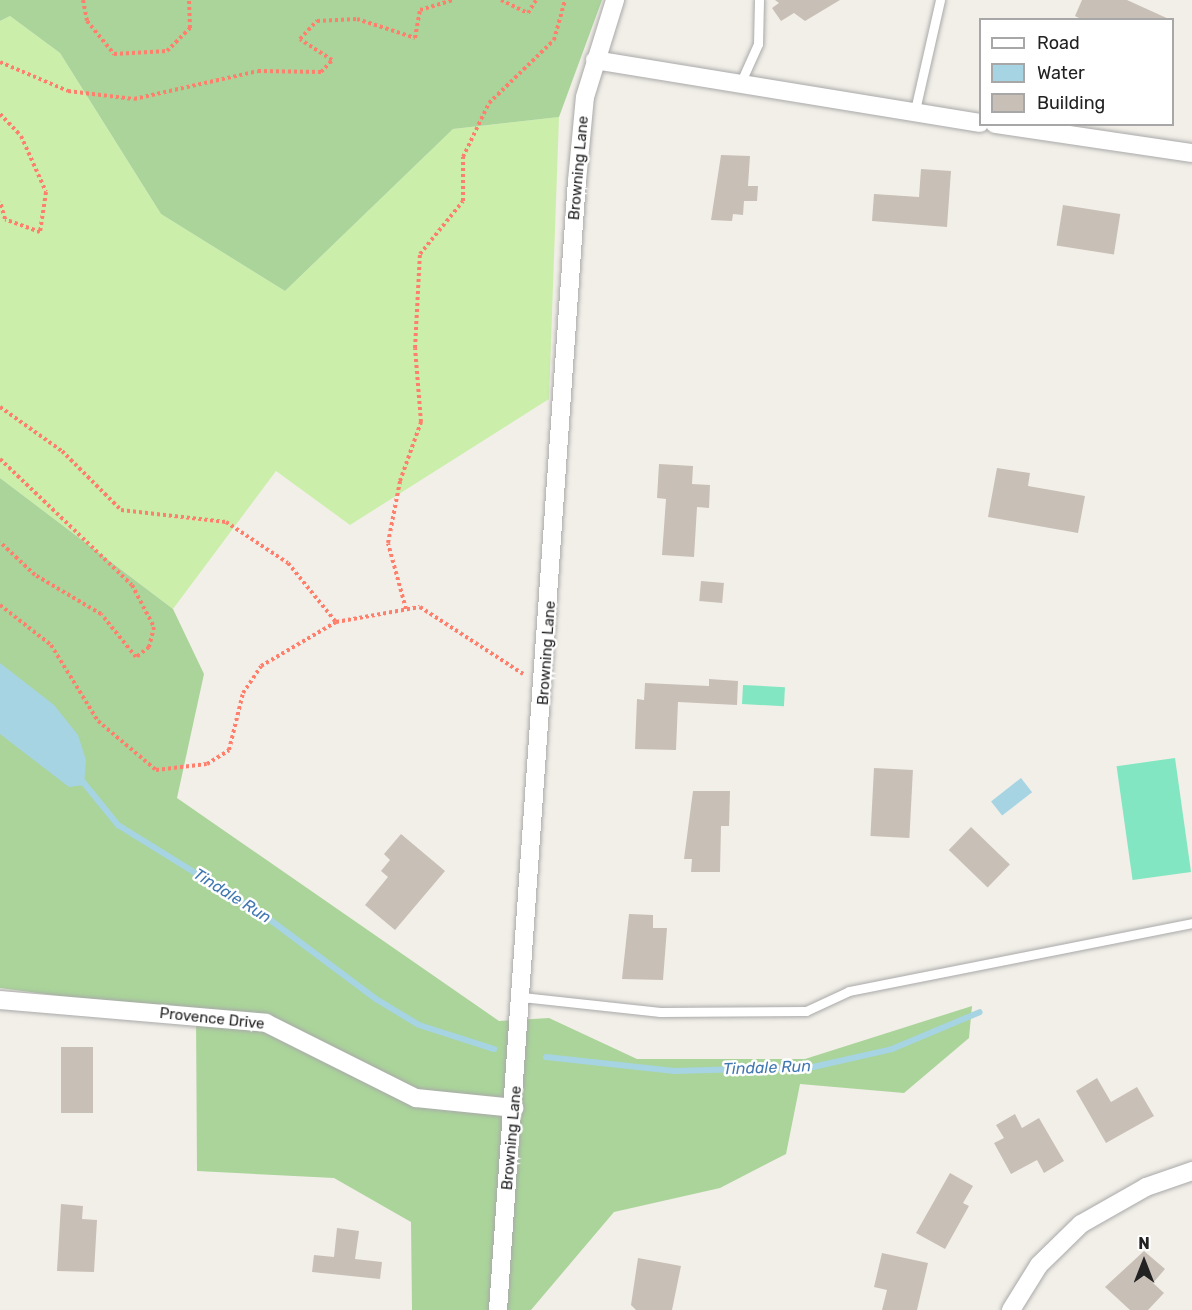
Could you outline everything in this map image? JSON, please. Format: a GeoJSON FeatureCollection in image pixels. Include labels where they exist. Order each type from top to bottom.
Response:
{"type":"FeatureCollection","features":[{"type":"Feature","properties":{"kind":"street","name":"Browning Lane"},"geometry":{"type":"LineString","coordinates":[[498,1310],[544,688],[577,182],[595,60],[615,0]]}},
{"type":"Feature","properties":{"kind":"street"},"geometry":{"type":"LineString","coordinates":[[595,60],[739,86],[915,110],[979,123]]}},
{"type":"Feature","properties":{"kind":"street"},"geometry":{"type":"LineString","coordinates":[[1009,126],[1192,153]]}},
{"type":"Feature","properties":{"kind":"street","name":"Provence Drive"},"geometry":{"type":"LineString","coordinates":[[0,1000],[266,1023],[416,1098],[514,1108]]}},
{"type":"Feature","properties":{"kind":"street"},"geometry":{"type":"LineString","coordinates":[[1011,1310],[1039,1265],[1081,1224],[1146,1187],[1192,1170]]}},
{"type":"Feature","properties":{"kind":"lane"},"geometry":{"type":"LineString","coordinates":[[739,86],[758,44],[759,0]]}},
{"type":"Feature","properties":{"kind":"lane"},"geometry":{"type":"LineString","coordinates":[[915,110],[940,0]]}},
{"type":"Feature","properties":{"kind":"lane"},"geometry":{"type":"LineString","coordinates":[[522,997],[660,1012],[806,1011],[849,991],[1192,923]]}},
{"type":"Feature","properties":{"kind":"path"},"geometry":{"type":"LineString","coordinates":[[83,0],[87,21],[114,54],[167,51],[190,28],[189,0]]}},
{"type":"Feature","properties":{"kind":"path"},"geometry":{"type":"LineString","coordinates":[[0,62],[68,91],[134,99],[258,71],[321,72],[332,60],[300,39],[317,21],[357,19],[415,38],[420,10],[452,0]]}},
{"type":"Feature","properties":{"kind":"path"},"geometry":{"type":"LineString","coordinates":[[501,0],[528,13],[537,0]]}},
{"type":"Feature","properties":{"kind":"path"},"geometry":{"type":"LineString","coordinates":[[406,609],[388,543],[400,481],[421,422],[415,348],[420,254],[463,201],[463,157],[489,103],[554,40],[565,0]]}},
{"type":"Feature","properties":{"kind":"path"},"geometry":{"type":"LineString","coordinates":[[0,114],[21,136],[46,192],[40,232],[4,219],[0,202]]}},
{"type":"Feature","properties":{"kind":"path"},"geometry":{"type":"LineString","coordinates":[[0,407],[62,451],[121,510],[226,522],[288,563],[336,622]]}},
{"type":"Feature","properties":{"kind":"path"},"geometry":{"type":"LineString","coordinates":[[0,459],[132,585],[154,627],[149,647],[136,657],[101,614],[35,575],[0,542]]}},
{"type":"Feature","properties":{"kind":"path"},"geometry":{"type":"LineString","coordinates":[[0,605],[51,645],[98,722],[156,770],[207,764],[229,750],[243,693],[261,666],[336,622],[420,607],[544,688]]}},
{"type":"Feature","properties":{"kind":"green space"},"geometry":{"type":"Polygon","coordinates":[[[0,0],[602,0],[559,117],[453,129],[285,291],[161,214],[60,53],[10,16],[0,21],[0,0]]]}},
{"type":"Feature","properties":{"kind":"green space"},"geometry":{"type":"Polygon","coordinates":[[[10,16],[60,53],[161,214],[285,291],[453,129],[559,117],[549,399],[350,525],[276,471],[173,609],[0,478],[0,21],[10,16]]]}},
{"type":"Feature","properties":{"kind":"green space"},"geometry":{"type":"Polygon","coordinates":[[[0,478],[173,609],[204,674],[177,798],[499,1021],[549,1018],[637,1059],[805,1059],[972,1006],[969,1038],[904,1093],[800,1084],[786,1154],[720,1188],[614,1212],[531,1310],[412,1310],[411,1222],[334,1178],[197,1171],[196,1014],[0,988],[0,478]]]}},
{"type":"Feature","properties":{"kind":"green space"},"geometry":{"type":"Polygon","coordinates":[[[743,685],[785,687],[784,706],[742,704],[743,685]]]}},
{"type":"Feature","properties":{"kind":"green space"},"geometry":{"type":"Polygon","coordinates":[[[1175,758],[1191,872],[1133,880],[1117,766],[1175,758]]]}},
{"type":"Feature","properties":{"kind":"water"},"geometry":{"type":"Polygon","coordinates":[[[0,663],[54,705],[78,735],[86,760],[84,785],[69,787],[0,734],[0,663]]]}},
{"type":"Feature","properties":{"kind":"water"},"geometry":{"type":"Polygon","coordinates":[[[1021,778],[1032,792],[1002,816],[991,801],[1021,778]]]}},
{"type":"Feature","properties":{"kind":"building"},"geometry":{"type":"Polygon","coordinates":[[[775,0],[840,0],[805,21],[794,13],[781,21],[772,8],[779,3],[775,0]]]}},
{"type":"Feature","properties":{"kind":"building"},"geometry":{"type":"Polygon","coordinates":[[[1082,0],[1127,0],[1167,18],[1079,18],[1075,16],[1082,0]]]}},
{"type":"Feature","properties":{"kind":"building"},"geometry":{"type":"Polygon","coordinates":[[[721,155],[750,156],[748,186],[758,186],[757,201],[744,201],[743,215],[733,214],[732,221],[711,220],[721,155]]]}},
{"type":"Feature","properties":{"kind":"building"},"geometry":{"type":"Polygon","coordinates":[[[921,169],[951,171],[947,227],[872,221],[874,194],[919,197],[921,169]]]}},
{"type":"Feature","properties":{"kind":"building"},"geometry":{"type":"Polygon","coordinates":[[[1063,205],[1120,214],[1114,255],[1057,245],[1063,205]]]}},
{"type":"Feature","properties":{"kind":"building"},"geometry":{"type":"Polygon","coordinates":[[[659,464],[693,466],[692,484],[710,485],[709,508],[697,507],[694,557],[662,555],[666,499],[657,498],[659,464]]]}},
{"type":"Feature","properties":{"kind":"building"},"geometry":{"type":"Polygon","coordinates":[[[997,468],[1030,473],[1028,486],[1085,496],[1078,533],[988,517],[997,468]]]}},
{"type":"Feature","properties":{"kind":"building"},"geometry":{"type":"Polygon","coordinates":[[[701,581],[724,583],[722,603],[699,601],[701,581]]]}},
{"type":"Feature","properties":{"kind":"building"},"geometry":{"type":"Polygon","coordinates":[[[709,679],[738,681],[737,705],[678,702],[676,750],[635,749],[637,699],[644,700],[645,683],[709,686],[709,679]]]}},
{"type":"Feature","properties":{"kind":"building"},"geometry":{"type":"Polygon","coordinates":[[[874,768],[913,770],[909,838],[870,836],[874,768]]]}},
{"type":"Feature","properties":{"kind":"building"},"geometry":{"type":"Polygon","coordinates":[[[693,791],[730,791],[729,826],[721,826],[720,872],[691,872],[692,859],[684,859],[693,791]]]}},
{"type":"Feature","properties":{"kind":"building"},"geometry":{"type":"Polygon","coordinates":[[[971,827],[1010,865],[988,888],[949,850],[971,827]]]}},
{"type":"Feature","properties":{"kind":"building"},"geometry":{"type":"Polygon","coordinates":[[[401,834],[445,871],[395,930],[365,905],[388,877],[381,871],[390,860],[384,854],[401,834]]]}},
{"type":"Feature","properties":{"kind":"building"},"geometry":{"type":"Polygon","coordinates":[[[629,914],[653,915],[653,928],[667,928],[663,980],[622,979],[629,914]]]}},
{"type":"Feature","properties":{"kind":"building"},"geometry":{"type":"Polygon","coordinates":[[[61,1047],[93,1047],[93,1113],[61,1113],[61,1047]]]}},
{"type":"Feature","properties":{"kind":"building"},"geometry":{"type":"Polygon","coordinates":[[[1097,1078],[1111,1102],[1137,1087],[1154,1116],[1106,1143],[1076,1091],[1097,1078]]]}},
{"type":"Feature","properties":{"kind":"building"},"geometry":{"type":"Polygon","coordinates":[[[1015,1114],[1022,1128],[1039,1118],[1064,1161],[1044,1173],[1037,1160],[1011,1174],[994,1143],[1004,1138],[996,1125],[1015,1114]]]}},
{"type":"Feature","properties":{"kind":"building"},"geometry":{"type":"Polygon","coordinates":[[[950,1173],[973,1186],[963,1203],[969,1206],[945,1249],[916,1233],[950,1173]]]}},
{"type":"Feature","properties":{"kind":"building"},"geometry":{"type":"Polygon","coordinates":[[[61,1204],[83,1206],[82,1219],[97,1220],[94,1272],[57,1271],[61,1204]]]}},
{"type":"Feature","properties":{"kind":"building"},"geometry":{"type":"Polygon","coordinates":[[[337,1228],[359,1231],[355,1259],[382,1262],[380,1279],[312,1272],[314,1255],[334,1257],[337,1228]]]}},
{"type":"Feature","properties":{"kind":"building"},"geometry":{"type":"Polygon","coordinates":[[[1144,1251],[1165,1269],[1153,1283],[1164,1293],[1148,1310],[1130,1310],[1105,1287],[1144,1251]]]}},
{"type":"Feature","properties":{"kind":"building"},"geometry":{"type":"Polygon","coordinates":[[[882,1253],[928,1263],[917,1310],[882,1310],[887,1290],[874,1287],[882,1253]]]}},
{"type":"Feature","properties":{"kind":"building"},"geometry":{"type":"Polygon","coordinates":[[[638,1258],[681,1266],[672,1310],[636,1310],[631,1305],[638,1258]]]}},
{"type":"Feature","properties":{"kind":"waterway","name":"Tindale Run"},"geometry":{"type":"LineString","coordinates":[[79,777],[118,825],[265,916],[376,999],[419,1025],[494,1049]]}},
{"type":"Feature","properties":{"kind":"waterway","name":"Tindale Run"},"geometry":{"type":"LineString","coordinates":[[546,1057],[674,1071],[813,1067],[892,1049],[980,1012]]}}]}
